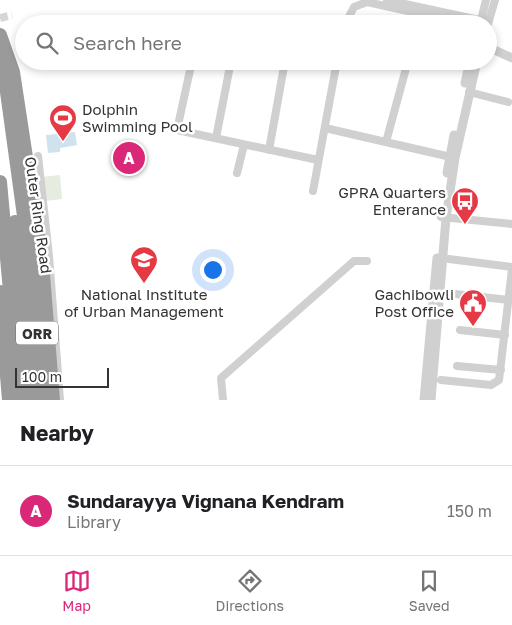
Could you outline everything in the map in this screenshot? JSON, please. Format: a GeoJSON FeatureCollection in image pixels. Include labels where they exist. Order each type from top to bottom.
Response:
{"type":"FeatureCollection","features":[{"type":"Feature","properties":{"kind":"highway"},"geometry":{"type":"LineString","coordinates":[[0,35],[13,72],[42,262],[53,400]]}},
{"type":"Feature","properties":{"kind":"highway","name":"Outer Ring Road"},"geometry":{"type":"LineString","coordinates":[[0,35],[13,148],[31,267],[43,400]]}},
{"type":"Feature","properties":{"kind":"highway"},"geometry":{"type":"LineString","coordinates":[[0,94],[13,188],[29,400]]}},
{"type":"Feature","properties":{"kind":"highway"},"geometry":{"type":"LineString","coordinates":[[0,182],[20,400]]}},
{"type":"Feature","properties":{"kind":"highway","name":"ORR"},"geometry":{"type":"LineString","coordinates":[[0,292],[9,400]]}},
{"type":"Feature","properties":{"kind":"street"},"geometry":{"type":"LineString","coordinates":[[387,0],[454,15]]}},
{"type":"Feature","properties":{"kind":"street"},"geometry":{"type":"LineString","coordinates":[[485,15],[486,0]]}},
{"type":"Feature","properties":{"kind":"street"},"geometry":{"type":"LineString","coordinates":[[488,15],[495,0]]}},
{"type":"Feature","properties":{"kind":"street"},"geometry":{"type":"LineString","coordinates":[[350,15],[354,7],[367,2],[420,7],[442,15]]}},
{"type":"Feature","properties":{"kind":"street"},"geometry":{"type":"LineString","coordinates":[[497,51],[512,58]]}},
{"type":"Feature","properties":{"kind":"street"},"geometry":{"type":"LineString","coordinates":[[190,70],[177,130],[318,160]]}},
{"type":"Feature","properties":{"kind":"street"},"geometry":{"type":"LineString","coordinates":[[216,138],[229,70]]}},
{"type":"Feature","properties":{"kind":"street"},"geometry":{"type":"LineString","coordinates":[[269,150],[283,70]]}},
{"type":"Feature","properties":{"kind":"street"},"geometry":{"type":"LineString","coordinates":[[313,191],[336,70]]}},
{"type":"Feature","properties":{"kind":"street"},"geometry":{"type":"LineString","coordinates":[[386,142],[406,70]]}},
{"type":"Feature","properties":{"kind":"street"},"geometry":{"type":"LineString","coordinates":[[424,400],[443,218],[468,70]]}},
{"type":"Feature","properties":{"kind":"street"},"geometry":{"type":"LineString","coordinates":[[452,157],[475,70]]}},
{"type":"Feature","properties":{"kind":"street"},"geometry":{"type":"LineString","coordinates":[[469,92],[508,102]]}},
{"type":"Feature","properties":{"kind":"street"},"geometry":{"type":"LineString","coordinates":[[325,128],[452,157]]}},
{"type":"Feature","properties":{"kind":"street"},"geometry":{"type":"LineString","coordinates":[[237,173],[244,144]]}},
{"type":"Feature","properties":{"kind":"street"},"geometry":{"type":"LineString","coordinates":[[38,156],[48,247],[60,400]]}},
{"type":"Feature","properties":{"kind":"street"},"geometry":{"type":"LineString","coordinates":[[443,218],[512,224]]}},
{"type":"Feature","properties":{"kind":"street"},"geometry":{"type":"LineString","coordinates":[[431,400],[443,218]]}},
{"type":"Feature","properties":{"kind":"street"},"geometry":{"type":"LineString","coordinates":[[441,380],[491,385],[498,380],[507,336],[512,268],[449,260]]}},
{"type":"Feature","properties":{"kind":"street"},"geometry":{"type":"LineString","coordinates":[[223,400],[221,378],[354,261],[367,261]]}},
{"type":"Feature","properties":{"kind":"street"},"geometry":{"type":"LineString","coordinates":[[446,293],[509,300]]}},
{"type":"Feature","properties":{"kind":"street"},"geometry":{"type":"LineString","coordinates":[[460,330],[507,336]]}},
{"type":"Feature","properties":{"kind":"street"},"geometry":{"type":"LineString","coordinates":[[457,366],[501,370]]}},
{"type":"Feature","properties":{"kind":"shaded area"},"geometry":{"type":"Polygon","coordinates":[[[60,175],[62,199],[45,201],[42,177],[60,175]]]}},
{"type":"Feature","properties":{"kind":"water"},"geometry":{"type":"Polygon","coordinates":[[[75,132],[77,145],[60,148],[60,152],[48,153],[46,135],[75,132]]]}},
{"type":"Feature","properties":{"kind":"tunnel"},"geometry":{"type":"LineString","coordinates":[[0,18],[12,15]]}},
{"type":"Feature","properties":{"kind":"place","name":"Dolphin Swimming Pool"},"geometry":{"type":"Point","coordinates":[63,142]}},
{"type":"Feature","properties":{"kind":"place","name":"Sundarayya Vignana Kendram"},"geometry":{"type":"Point","coordinates":[129,158]}},
{"type":"Feature","properties":{"kind":"place","name":"GPRA Quarters Enterance"},"geometry":{"type":"Point","coordinates":[465,225]}},
{"type":"Feature","properties":{"kind":"place","name":"National Institute of Urban Management"},"geometry":{"type":"Point","coordinates":[144,284]}},
{"type":"Feature","properties":{"kind":"place","name":"Gachibowli Post Office"},"geometry":{"type":"Point","coordinates":[473,327]}}]}
